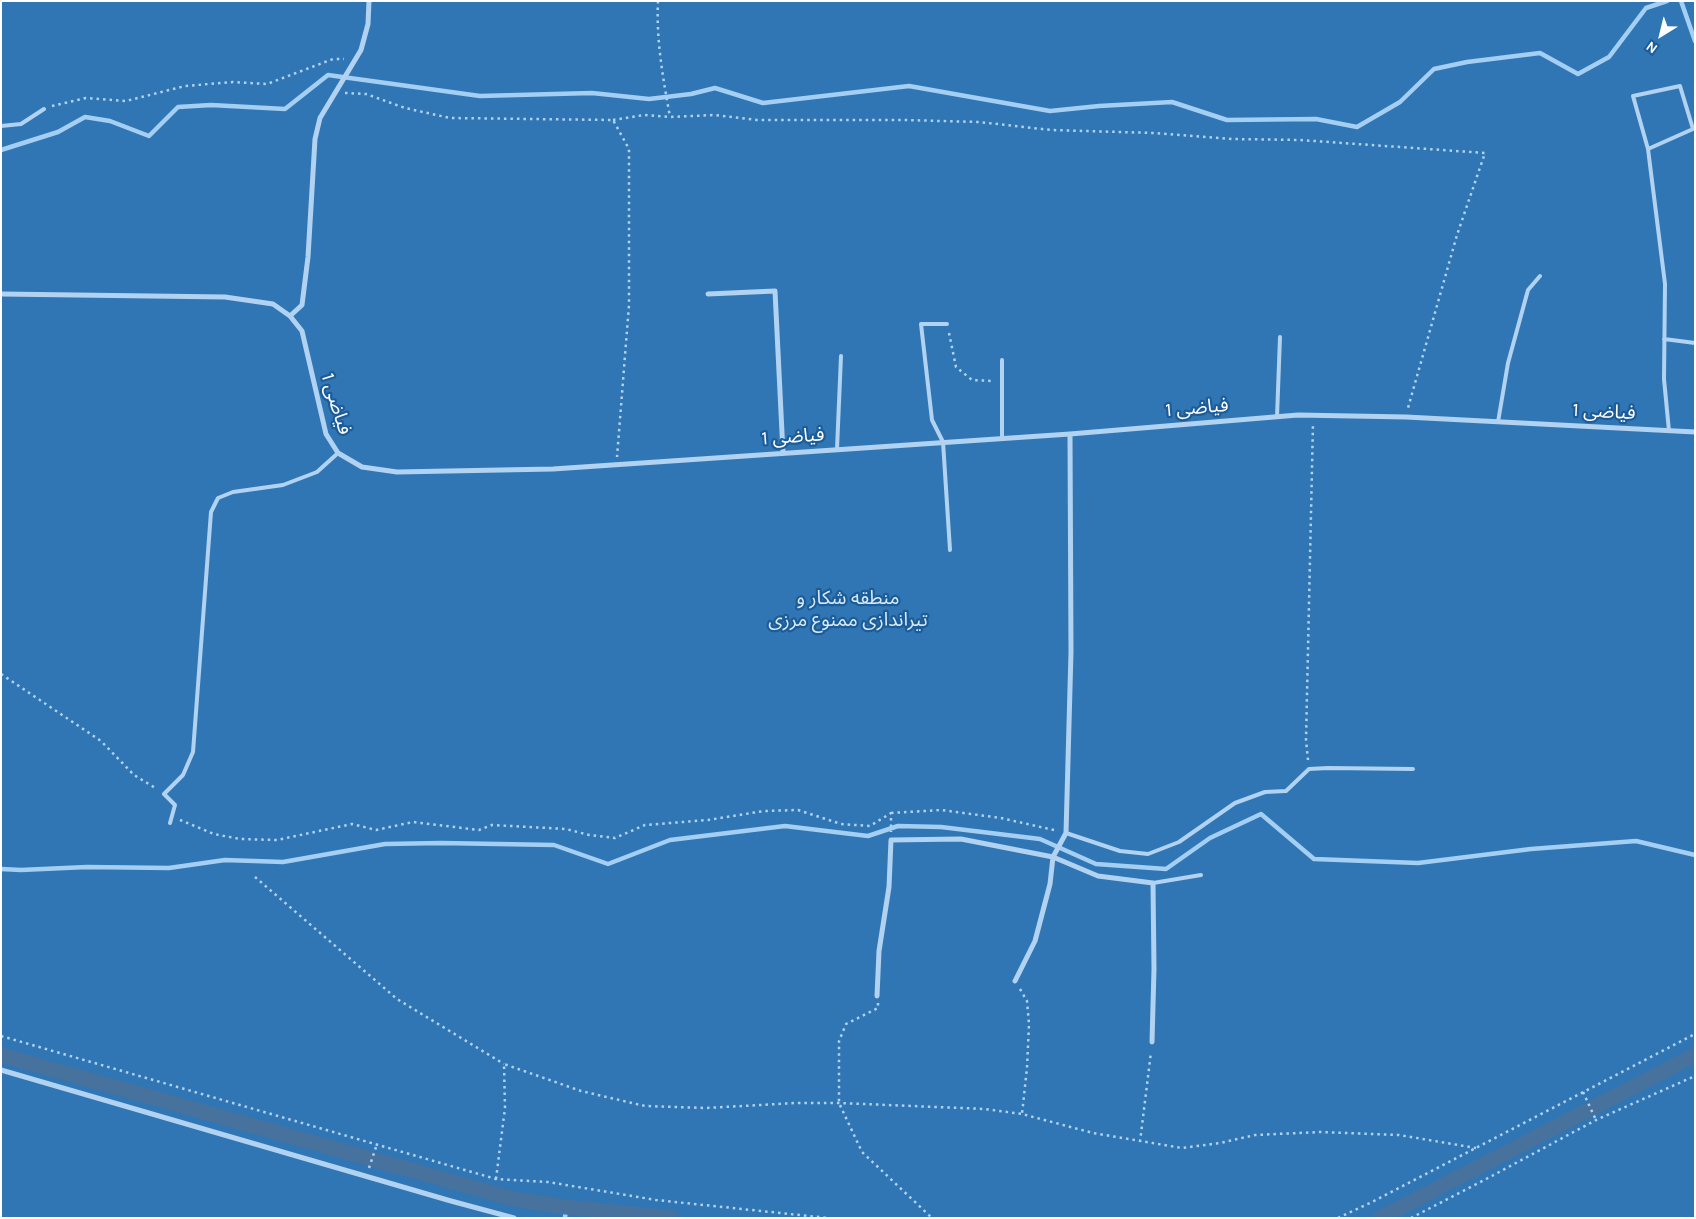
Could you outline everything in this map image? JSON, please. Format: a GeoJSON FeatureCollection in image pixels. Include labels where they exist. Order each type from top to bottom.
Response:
{"type":"FeatureCollection","features":[{"type":"Feature","properties":{"kind":"street"},"geometry":{"type":"LineString","coordinates":[[290,316],[302,305],[308,257],[315,139],[320,118],[361,50],[368,24],[370,1]]}},
{"type":"Feature","properties":{"kind":"street"},"geometry":{"type":"LineString","coordinates":[[708,294],[775,291],[783,453]]}},
{"type":"Feature","properties":{"kind":"street","name":"فیاضی 1"},"geometry":{"type":"LineString","coordinates":[[1,294],[225,297],[274,304],[290,316],[302,332],[326,434],[338,453],[362,467],[397,472],[544,469],[1070,434],[1313,415],[1406,417],[1695,432]]}},
{"type":"Feature","properties":{"kind":"street"},"geometry":{"type":"LineString","coordinates":[[1015,981],[1035,941],[1050,884],[1054,855],[1066,833],[1071,652],[1070,434]]}},
{"type":"Feature","properties":{"kind":"street"},"geometry":{"type":"LineString","coordinates":[[877,996],[879,951],[889,887],[891,840],[961,839],[1054,855],[1098,876],[1153,883],[1154,969],[1152,1042]]}},
{"type":"Feature","properties":{"kind":"street"},"geometry":{"type":"LineString","coordinates":[[1,1070],[514,1218]]}},
{"type":"Feature","properties":{"kind":"lane"},"geometry":{"type":"LineString","coordinates":[[1648,149],[1693,129],[1680,86],[1634,96],[1648,149],[1665,284],[1664,379],[1669,431]]}},
{"type":"Feature","properties":{"kind":"lane"},"geometry":{"type":"LineString","coordinates":[[1,126],[21,124],[44,109]]}},
{"type":"Feature","properties":{"kind":"lane"},"geometry":{"type":"LineString","coordinates":[[1498,422],[1508,363],[1528,290],[1540,276]]}},
{"type":"Feature","properties":{"kind":"lane"},"geometry":{"type":"LineString","coordinates":[[947,324],[920,324],[932,420],[942,442],[950,550]]}},
{"type":"Feature","properties":{"kind":"lane"},"geometry":{"type":"LineString","coordinates":[[1277,417],[1280,337]]}},
{"type":"Feature","properties":{"kind":"lane"},"geometry":{"type":"LineString","coordinates":[[1664,339],[1695,343]]}},
{"type":"Feature","properties":{"kind":"lane"},"geometry":{"type":"LineString","coordinates":[[837,449],[841,356]]}},
{"type":"Feature","properties":{"kind":"lane"},"geometry":{"type":"LineString","coordinates":[[1002,360],[1002,438]]}},
{"type":"Feature","properties":{"kind":"lane"},"geometry":{"type":"LineString","coordinates":[[170,823],[175,805],[164,794],[183,775],[193,752],[211,512],[218,498],[233,492],[283,485],[317,472],[338,453]]}},
{"type":"Feature","properties":{"kind":"lane"},"geometry":{"type":"LineString","coordinates":[[1066,833],[1120,851],[1148,854],[1179,842],[1234,803],[1265,792],[1286,791],[1309,769],[1413,769]]}},
{"type":"Feature","properties":{"kind":"lane"},"geometry":{"type":"LineString","coordinates":[[1153,883],[1200,875]]}},
{"type":"Feature","properties":{"kind":"path"},"geometry":{"type":"LineString","coordinates":[[658,1],[657,24],[670,117]]}},
{"type":"Feature","properties":{"kind":"path"},"geometry":{"type":"LineString","coordinates":[[44,109],[86,98],[126,101],[185,86],[233,82],[267,84],[333,59],[356,60]]}},
{"type":"Feature","properties":{"kind":"path"},"geometry":{"type":"LineString","coordinates":[[336,92],[366,94],[405,108],[450,118],[613,120],[644,115],[670,117],[714,115],[757,120],[980,122],[1051,130],[1155,133],[1232,139],[1300,140],[1485,153],[1457,235],[1406,417]]}},
{"type":"Feature","properties":{"kind":"path"},"geometry":{"type":"LineString","coordinates":[[613,120],[629,149],[629,305],[617,464]]}},
{"type":"Feature","properties":{"kind":"path"},"geometry":{"type":"LineString","coordinates":[[947,324],[956,367],[972,380],[1002,381]]}},
{"type":"Feature","properties":{"kind":"path"},"geometry":{"type":"LineString","coordinates":[[1309,769],[1306,740],[1313,415]]}},
{"type":"Feature","properties":{"kind":"path"},"geometry":{"type":"LineString","coordinates":[[1,674],[101,741],[134,776],[164,794]]}},
{"type":"Feature","properties":{"kind":"path"},"geometry":{"type":"LineString","coordinates":[[172,816],[214,834],[240,839],[277,840],[352,824],[376,830],[413,822],[479,830],[492,825],[566,829],[589,835],[615,838],[645,825],[708,820],[764,811],[798,810],[841,824],[870,826],[891,813],[941,810],[1001,818],[1066,833]]}},
{"type":"Feature","properties":{"kind":"path"},"geometry":{"type":"LineString","coordinates":[[891,813],[891,834]]}},
{"type":"Feature","properties":{"kind":"path"},"geometry":{"type":"LineString","coordinates":[[255,877],[397,1000],[504,1064],[581,1090],[645,1106],[706,1108],[796,1103],[839,1103],[985,1109],[1022,1114],[1093,1133],[1182,1148],[1220,1143],[1255,1135],[1321,1132],[1399,1135],[1476,1148]]}},
{"type":"Feature","properties":{"kind":"path"},"geometry":{"type":"LineString","coordinates":[[1015,981],[1027,1001],[1029,1024],[1022,1114]]}},
{"type":"Feature","properties":{"kind":"path"},"geometry":{"type":"LineString","coordinates":[[877,996],[878,1008],[846,1024],[839,1041],[839,1103],[862,1152],[932,1218]]}},
{"type":"Feature","properties":{"kind":"path"},"geometry":{"type":"LineString","coordinates":[[1338,1218],[1695,1034]]}},
{"type":"Feature","properties":{"kind":"path"},"geometry":{"type":"LineString","coordinates":[[1,1036],[496,1179],[548,1182],[656,1200],[828,1218]]}},
{"type":"Feature","properties":{"kind":"path"},"geometry":{"type":"LineString","coordinates":[[1140,1142],[1152,1042]]}},
{"type":"Feature","properties":{"kind":"path"},"geometry":{"type":"LineString","coordinates":[[496,1179],[505,1108],[504,1064]]}},
{"type":"Feature","properties":{"kind":"path"},"geometry":{"type":"LineString","coordinates":[[1410,1218],[1596,1120],[1695,1076]]}},
{"type":"Feature","properties":{"kind":"path"},"geometry":{"type":"LineString","coordinates":[[1583,1092],[1596,1120]]}},
{"type":"Feature","properties":{"kind":"path"},"geometry":{"type":"LineString","coordinates":[[368,1171],[377,1144]]}},
{"type":"Feature","properties":{"kind":"green space","name":"منطقه شکار و تیراندازی ممنوع مرزی"},"geometry":{"type":"Polygon","coordinates":[[[1,1],[1695,1],[1695,1218],[1,1218],[1,1]]]}},
{"type":"Feature","properties":{"kind":"waterway"},"geometry":{"type":"LineString","coordinates":[[1,150],[58,132],[85,117],[110,121],[149,136],[178,107],[211,105],[285,109],[328,75],[480,96],[592,93],[649,99],[691,94],[715,88],[763,103],[909,86],[1050,111],[1172,102],[1227,120],[1316,119],[1357,127],[1400,102],[1434,69],[1467,62],[1540,53],[1578,74],[1609,57],[1646,8],[1667,1]]}},
{"type":"Feature","properties":{"kind":"waterway"},"geometry":{"type":"LineString","coordinates":[[1681,1],[1695,41]]}},
{"type":"Feature","properties":{"kind":"waterway"},"geometry":{"type":"LineString","coordinates":[[1,869],[169,868],[225,860],[283,862],[385,844],[441,843],[554,845],[608,864],[670,840],[785,826],[868,836],[898,826],[941,827],[1040,839],[1096,864],[1166,869],[1210,838],[1261,814],[1314,859],[1418,863],[1531,849],[1636,841],[1695,855]]}},
{"type":"Feature","properties":{"kind":"waterway"},"geometry":{"type":"LineString","coordinates":[[1,1055],[514,1199],[566,1207],[672,1218]]}},
{"type":"Feature","properties":{"kind":"waterway"},"geometry":{"type":"LineString","coordinates":[[1380,1218],[1695,1055]]}},
{"type":"Feature","properties":{"kind":"waterway"},"geometry":{"type":"LineString","coordinates":[[565,1218],[566,1207]]}}]}
